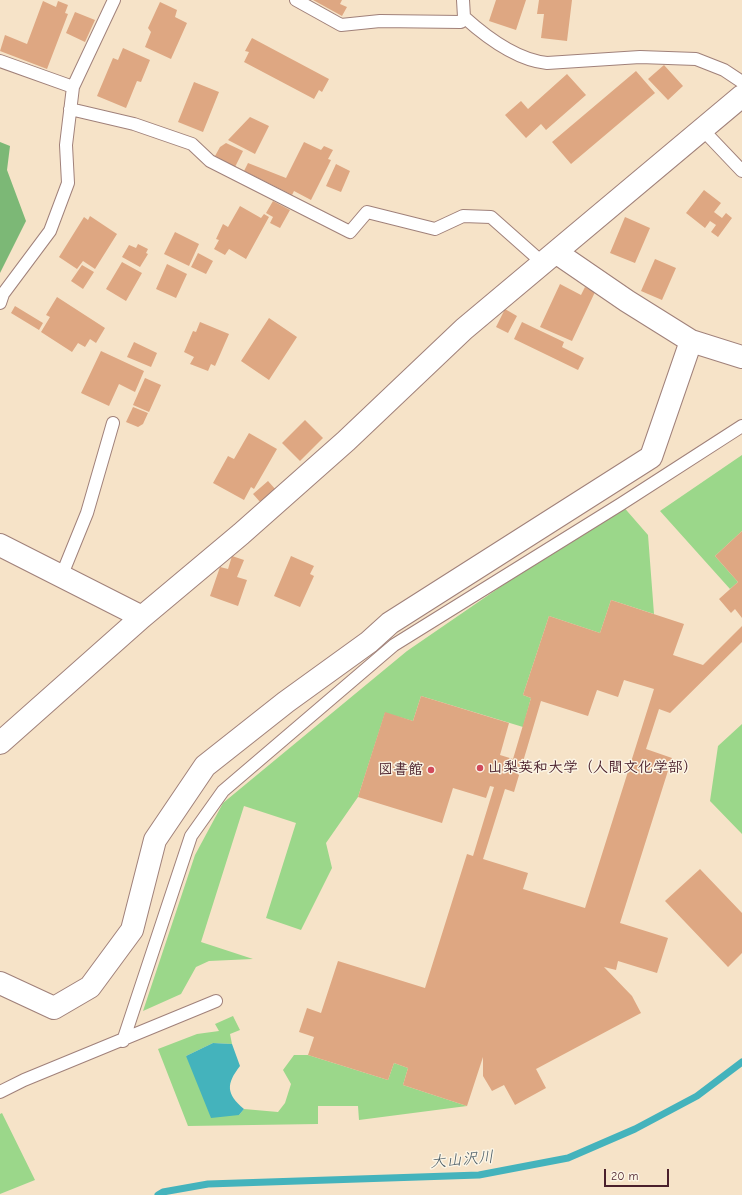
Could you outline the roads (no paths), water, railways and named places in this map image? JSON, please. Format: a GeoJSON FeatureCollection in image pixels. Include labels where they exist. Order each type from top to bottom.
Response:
{"type":"FeatureCollection","features":[{"type":"Feature","properties":{"kind":"street"},"geometry":{"type":"LineString","coordinates":[[0,743],[142,617],[241,534],[346,441],[464,329],[742,96]]}},
{"type":"Feature","properties":{"kind":"street"},"geometry":{"type":"LineString","coordinates":[[550,258],[627,301],[691,341],[742,357]]}},
{"type":"Feature","properties":{"kind":"street"},"geometry":{"type":"LineString","coordinates":[[0,983],[54,1008],[90,987],[132,930],[155,840],[205,766],[286,702],[369,642],[390,623],[651,457],[691,341]]}},
{"type":"Feature","properties":{"kind":"street"},"geometry":{"type":"LineString","coordinates":[[0,545],[142,617]]}},
{"type":"Feature","properties":{"kind":"lane"},"geometry":{"type":"LineString","coordinates":[[0,303],[3,294],[50,231],[68,183],[66,145],[73,87],[114,0]]}},
{"type":"Feature","properties":{"kind":"lane"},"geometry":{"type":"LineString","coordinates":[[296,0],[341,25],[380,21],[461,22],[464,16],[463,0]]}},
{"type":"Feature","properties":{"kind":"lane"},"geometry":{"type":"LineString","coordinates":[[464,16],[484,35],[534,62],[554,63],[640,57],[696,59],[724,70],[742,82]]}},
{"type":"Feature","properties":{"kind":"lane"},"geometry":{"type":"LineString","coordinates":[[0,60],[73,87]]}},
{"type":"Feature","properties":{"kind":"lane"},"geometry":{"type":"LineString","coordinates":[[70,109],[134,124],[192,144],[210,161],[350,232],[367,212],[435,229],[463,216],[491,217],[550,258]]}},
{"type":"Feature","properties":{"kind":"lane"},"geometry":{"type":"LineString","coordinates":[[702,129],[742,171]]}},
{"type":"Feature","properties":{"kind":"lane"},"geometry":{"type":"LineString","coordinates":[[61,577],[87,513],[113,423]]}},
{"type":"Feature","properties":{"kind":"lane"},"geometry":{"type":"LineString","coordinates":[[123,1041],[191,836],[224,791],[394,645],[621,504],[742,426]]}},
{"type":"Feature","properties":{"kind":"lane"},"geometry":{"type":"LineString","coordinates":[[0,1092],[24,1080],[123,1041],[216,1001]]}},
{"type":"Feature","properties":{"kind":"water"},"geometry":{"type":"Polygon","coordinates":[[[213,1043],[232,1044],[240,1066],[235,1072],[230,1084],[231,1094],[238,1104],[244,1109],[239,1115],[211,1118],[186,1056],[213,1043]]]}},
{"type":"Feature","properties":{"kind":"waterway","name":"大山沢川"},"geometry":{"type":"LineString","coordinates":[[158,1195],[163,1192],[208,1184],[479,1175],[568,1158],[635,1129],[697,1096],[742,1062]]}},
{"type":"Feature","properties":{"kind":"place","name":"山梨英和大学（人間文化学部）"},"geometry":{"type":"Point","coordinates":[480,768]}},
{"type":"Feature","properties":{"kind":"place","name":"図書館"},"geometry":{"type":"Point","coordinates":[431,770]}}]}
